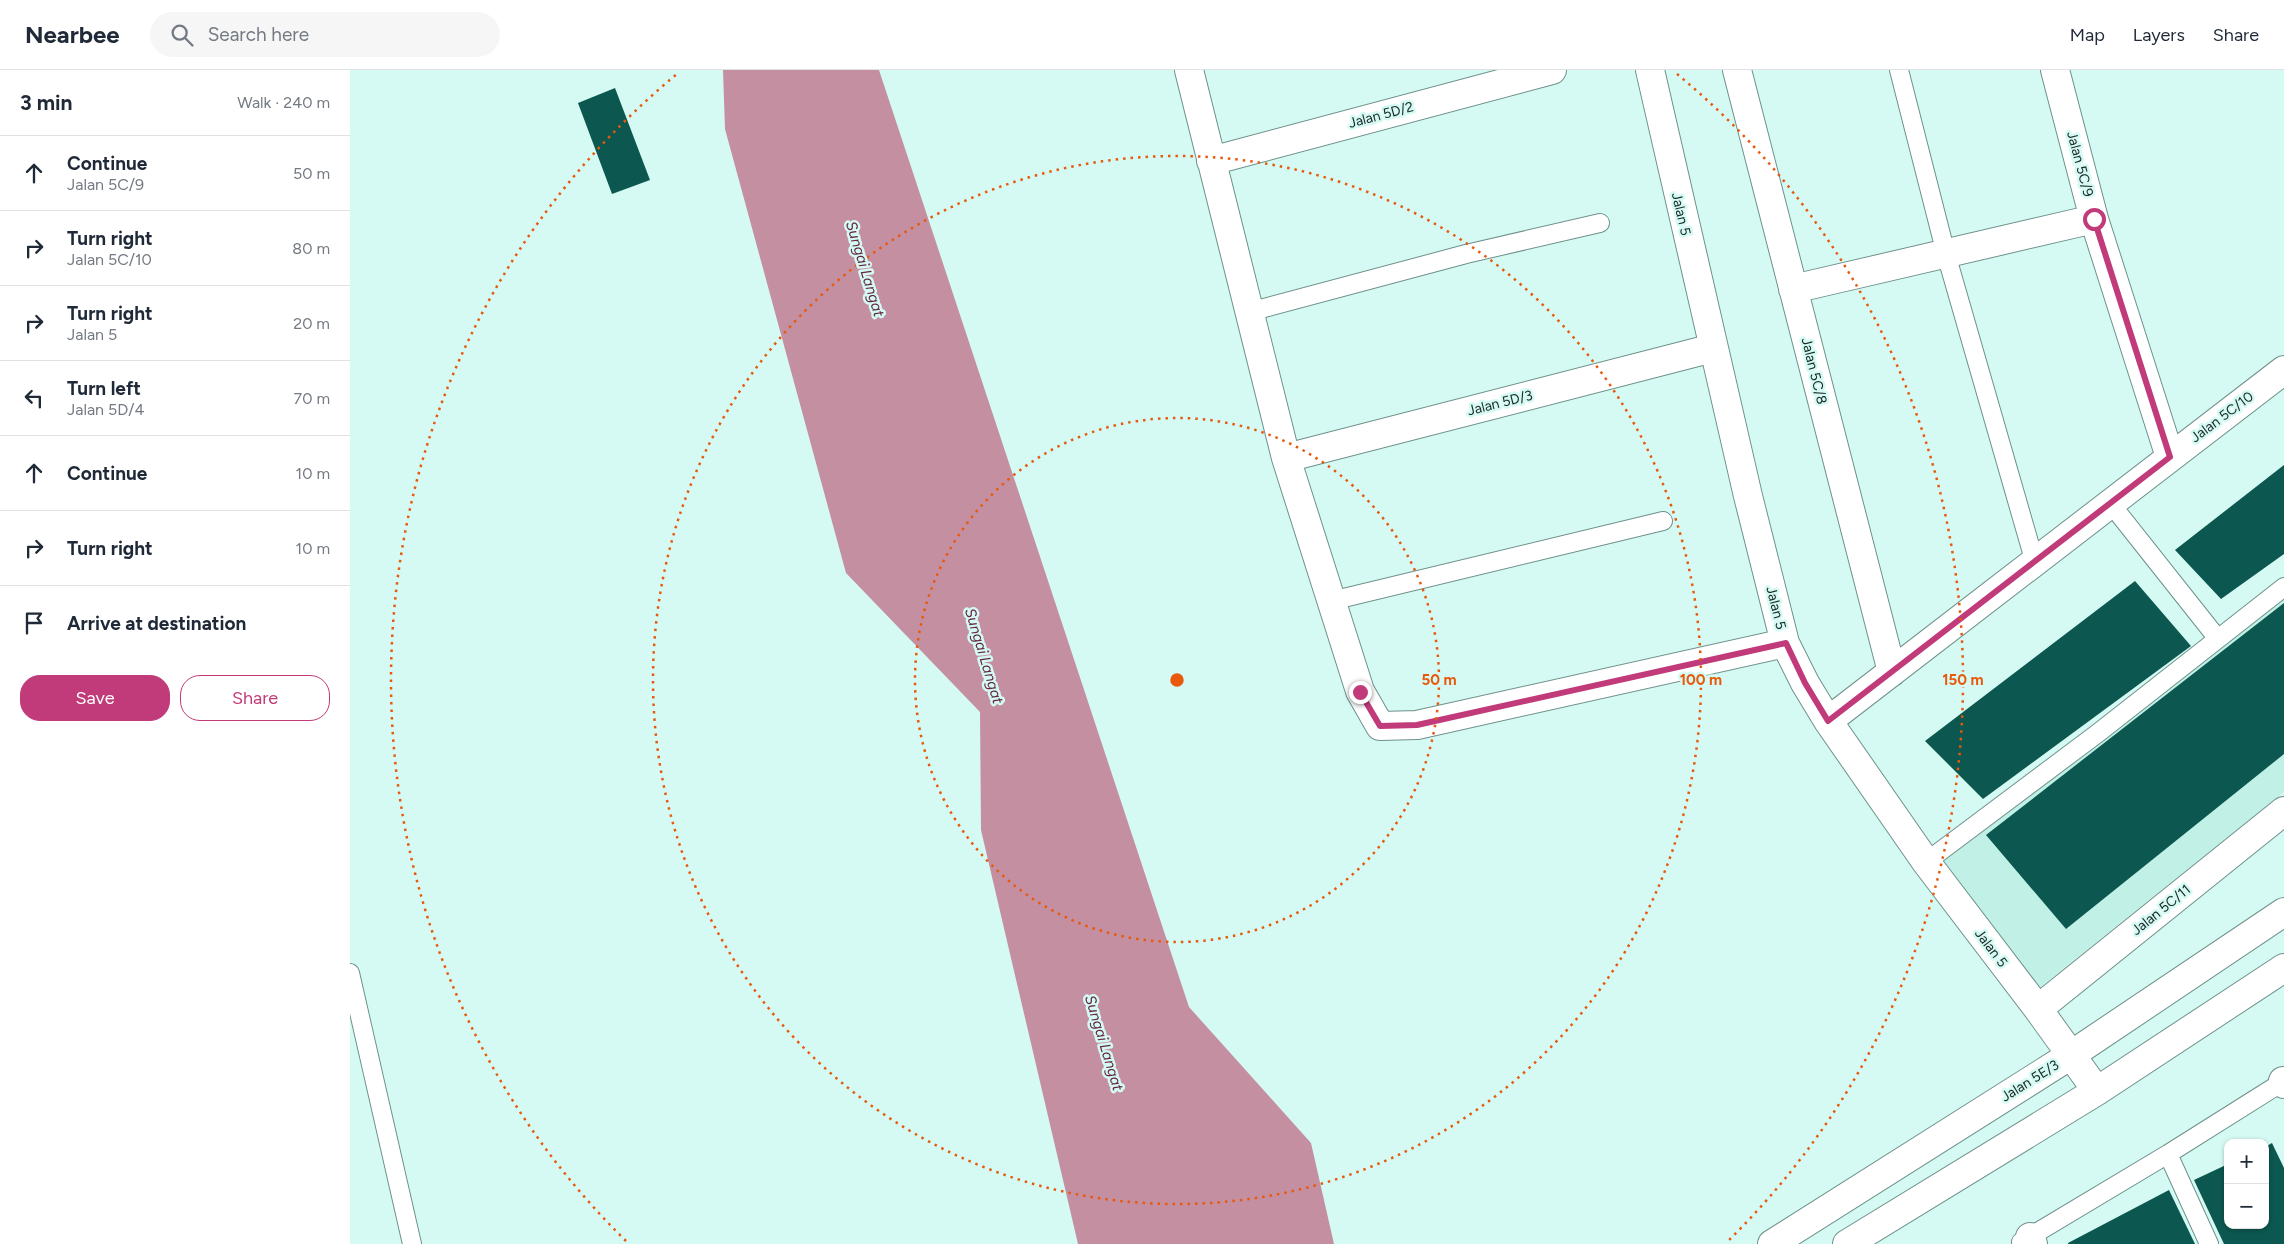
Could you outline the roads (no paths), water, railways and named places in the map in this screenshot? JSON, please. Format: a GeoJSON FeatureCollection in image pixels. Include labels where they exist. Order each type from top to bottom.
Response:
{"type":"FeatureCollection","features":[{"type":"Feature","properties":{"kind":"street"},"geometry":{"type":"LineString","coordinates":[[1189,70],[1286,458],[1360,692],[1380,726],[1417,725],[1786,643]]}},
{"type":"Feature","properties":{"kind":"street","name":"Jalan 5D/2"},"geometry":{"type":"LineString","coordinates":[[1211,161],[1552,70]]}},
{"type":"Feature","properties":{"kind":"street","name":"Jalan 5"},"geometry":{"type":"LineString","coordinates":[[1650,70],[1748,496],[1786,643],[1805,683],[1828,721],[1926,862],[2038,1009],[2097,1091]]}},
{"type":"Feature","properties":{"kind":"street","name":"Jalan 5C/8"},"geometry":{"type":"LineString","coordinates":[[1737,70],[1892,672]]}},
{"type":"Feature","properties":{"kind":"street","name":"Jalan 5C/9"},"geometry":{"type":"LineString","coordinates":[[2056,70],[2094,219],[2170,457]]}},
{"type":"Feature","properties":{"kind":"street"},"geometry":{"type":"LineString","coordinates":[[1794,289],[2094,219]]}},
{"type":"Feature","properties":{"kind":"street","name":"Jalan 5D/3"},"geometry":{"type":"LineString","coordinates":[[1286,458],[1713,348]]}},
{"type":"Feature","properties":{"kind":"street","name":"Jalan 5C/10"},"geometry":{"type":"LineString","coordinates":[[1828,721],[2284,370]]}},
{"type":"Feature","properties":{"kind":"street","name":"Jalan 5C/11"},"geometry":{"type":"LineString","coordinates":[[2038,1009],[2284,812]]}},
{"type":"Feature","properties":{"kind":"street","name":"Jalan 5E/3"},"geometry":{"type":"LineString","coordinates":[[1772,1244],[2071,1055],[2284,912]]}},
{"type":"Feature","properties":{"kind":"street"},"geometry":{"type":"LineString","coordinates":[[1846,1244],[2097,1091],[2284,968]]}},
{"type":"Feature","properties":{"kind":"lane"},"geometry":{"type":"LineString","coordinates":[[1899,70],[1946,254],[2035,563]]}},
{"type":"Feature","properties":{"kind":"lane"},"geometry":{"type":"LineString","coordinates":[[1249,312],[1466,254],[1600,223]]}},
{"type":"Feature","properties":{"kind":"lane"},"geometry":{"type":"LineString","coordinates":[[2111,504],[2218,639]]}},
{"type":"Feature","properties":{"kind":"lane"},"geometry":{"type":"LineString","coordinates":[[1331,601],[1663,521]]}},
{"type":"Feature","properties":{"kind":"lane"},"geometry":{"type":"LineString","coordinates":[[1926,862],[2098,733],[2284,587]]}},
{"type":"Feature","properties":{"kind":"lane"},"geometry":{"type":"LineString","coordinates":[[350,973],[354,1006],[412,1244]]}},
{"type":"Feature","properties":{"kind":"lane"},"geometry":{"type":"LineString","coordinates":[[2027,1242],[2284,1082]]}},
{"type":"Feature","properties":{"kind":"lane"},"geometry":{"type":"LineString","coordinates":[[2168,1154],[2209,1244]]}},
{"type":"Feature","properties":{"kind":"water","name":"Sungai Langat"},"geometry":{"type":"Polygon","coordinates":[[[723,70],[879,70],[1189,1007],[1311,1143],[1334,1244],[1078,1244],[981,830],[980,712],[846,573],[725,129],[723,70]]]}}]}
